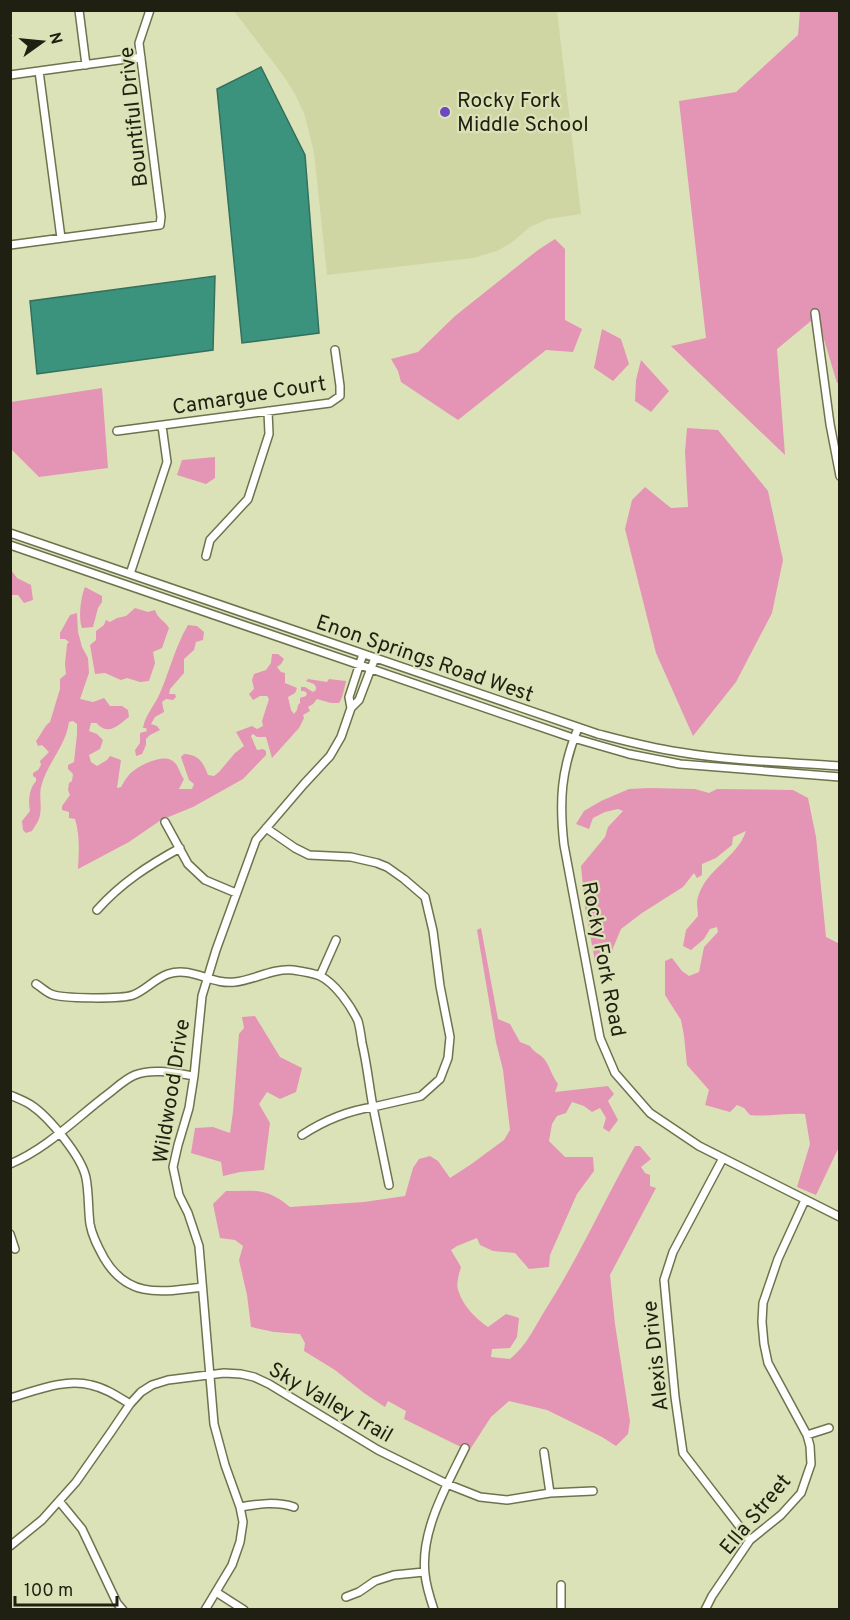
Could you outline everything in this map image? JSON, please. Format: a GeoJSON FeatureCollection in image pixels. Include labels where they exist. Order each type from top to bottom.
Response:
{"type":"FeatureCollection","features":[{"type":"Feature","properties":{"kind":"street"},"geometry":{"type":"LineString","coordinates":[[79,10],[86,65]]}},
{"type":"Feature","properties":{"kind":"street","name":"Bountiful Drive"},"geometry":{"type":"LineString","coordinates":[[61,238],[160,225],[139,43],[150,10]]}},
{"type":"Feature","properties":{"kind":"street"},"geometry":{"type":"LineString","coordinates":[[10,75],[141,57]]}},
{"type":"Feature","properties":{"kind":"street"},"geometry":{"type":"LineString","coordinates":[[10,245],[61,238],[39,71]]}},
{"type":"Feature","properties":{"kind":"street"},"geometry":{"type":"LineString","coordinates":[[815,313],[830,424],[840,476]]}},
{"type":"Feature","properties":{"kind":"street","name":"Camargue Court"},"geometry":{"type":"LineString","coordinates":[[117,432],[330,403],[339,396],[340,386],[335,350]]}},
{"type":"Feature","properties":{"kind":"street"},"geometry":{"type":"LineString","coordinates":[[206,556],[210,540],[248,500],[269,434],[268,411]]}},
{"type":"Feature","properties":{"kind":"street"},"geometry":{"type":"LineString","coordinates":[[130,574],[167,462],[162,426]]}},
{"type":"Feature","properties":{"kind":"street","name":"Enon Springs Road West"},"geometry":{"type":"LineString","coordinates":[[10,533],[578,728],[619,740],[678,752],[840,766]]}},
{"type":"Feature","properties":{"kind":"street"},"geometry":{"type":"LineString","coordinates":[[10,545],[574,738],[629,754],[680,764],[840,777]]}},
{"type":"Feature","properties":{"kind":"street","name":"Wildwood Drive"},"geometry":{"type":"LineString","coordinates":[[351,708],[349,697],[363,654]]}},
{"type":"Feature","properties":{"kind":"street","name":"Wildwood Drive"},"geometry":{"type":"LineString","coordinates":[[205,1610],[232,1565],[240,1542],[243,1522],[214,1424],[199,1246],[188,1213],[179,1195],[173,1167],[189,1110],[202,996],[254,844],[330,756],[351,708],[360,700],[375,658]]}},
{"type":"Feature","properties":{"kind":"street","name":"Rocky Fork Road"},"geometry":{"type":"LineString","coordinates":[[578,728],[562,787],[561,815],[564,845],[600,1038],[615,1073],[650,1113],[699,1146],[840,1216]]}},
{"type":"Feature","properties":{"kind":"street"},"geometry":{"type":"LineString","coordinates":[[165,822],[188,864],[205,880],[236,893]]}},
{"type":"Feature","properties":{"kind":"street"},"geometry":{"type":"LineString","coordinates":[[266,828],[309,855],[351,857],[382,865],[395,872],[425,897],[433,931],[450,1037],[448,1059],[440,1079],[421,1096],[351,1110],[321,1123],[302,1135]]}},
{"type":"Feature","properties":{"kind":"street"},"geometry":{"type":"LineString","coordinates":[[98,910],[137,873],[180,848]]}},
{"type":"Feature","properties":{"kind":"street"},"geometry":{"type":"LineString","coordinates":[[320,976],[336,940]]}},
{"type":"Feature","properties":{"kind":"street"},"geometry":{"type":"LineString","coordinates":[[36,984],[52,995],[74,999],[133,995],[154,980],[170,973],[192,973],[219,981],[233,982],[292,970],[320,976],[345,999],[358,1022],[389,1185]]}},
{"type":"Feature","properties":{"kind":"street"},"geometry":{"type":"LineString","coordinates":[[10,1164],[27,1156],[60,1133],[135,1075],[162,1071],[194,1076]]}},
{"type":"Feature","properties":{"kind":"street"},"geometry":{"type":"LineString","coordinates":[[10,1095],[33,1106],[60,1133],[78,1158],[85,1174],[91,1225],[96,1242],[108,1264],[121,1280],[138,1288],[152,1291],[202,1287]]}},
{"type":"Feature","properties":{"kind":"street","name":"Alexis Drive"},"geometry":{"type":"LineString","coordinates":[[723,1158],[673,1252],[664,1280],[675,1397],[683,1453],[750,1540]]}},
{"type":"Feature","properties":{"kind":"street","name":"Ella Street"},"geometry":{"type":"LineString","coordinates":[[705,1610],[750,1540],[780,1515],[801,1493],[811,1464],[807,1435],[768,1363],[762,1322],[763,1303],[778,1259],[805,1200]]}},
{"type":"Feature","properties":{"kind":"street"},"geometry":{"type":"LineString","coordinates":[[10,1234],[15,1249]]}},
{"type":"Feature","properties":{"kind":"street","name":"Sky Valley Trail"},"geometry":{"type":"LineString","coordinates":[[10,1546],[42,1520],[77,1480],[130,1404],[141,1392],[152,1385],[168,1380],[210,1375],[241,1374],[254,1377],[378,1450],[447,1484],[480,1497],[507,1500],[593,1491]]}},
{"type":"Feature","properties":{"kind":"street"},"geometry":{"type":"LineString","coordinates":[[10,1398],[63,1384],[76,1383],[108,1391],[130,1404]]}},
{"type":"Feature","properties":{"kind":"street"},"geometry":{"type":"LineString","coordinates":[[807,1435],[829,1428]]}},
{"type":"Feature","properties":{"kind":"street"},"geometry":{"type":"LineString","coordinates":[[434,1610],[424,1572],[427,1543],[433,1518],[465,1448]]}},
{"type":"Feature","properties":{"kind":"street"},"geometry":{"type":"LineString","coordinates":[[544,1452],[550,1494]]}},
{"type":"Feature","properties":{"kind":"street"},"geometry":{"type":"LineString","coordinates":[[59,1501],[82,1528],[117,1603],[123,1610]]}},
{"type":"Feature","properties":{"kind":"street"},"geometry":{"type":"LineString","coordinates":[[240,1507],[282,1503],[294,1507]]}},
{"type":"Feature","properties":{"kind":"street"},"geometry":{"type":"LineString","coordinates":[[346,1597],[359,1592],[375,1581],[394,1575],[424,1572]]}},
{"type":"Feature","properties":{"kind":"street"},"geometry":{"type":"LineString","coordinates":[[561,1585],[561,1610]]}},
{"type":"Feature","properties":{"kind":"street"},"geometry":{"type":"LineString","coordinates":[[216,1592],[244,1610]]}},
{"type":"Feature","properties":{"kind":"shaded area"},"geometry":{"type":"Polygon","coordinates":[[[234,11],[557,11],[581,214],[548,219],[530,227],[497,251],[473,258],[327,275],[314,153],[305,116],[285,78],[234,11]]]}},
{"type":"Feature","properties":{"kind":"shaded area"},"geometry":{"type":"Polygon","coordinates":[[[800,11],[839,11],[839,383],[837,383],[817,316],[777,349],[785,455],[671,346],[706,338],[679,101],[736,92],[798,35],[800,11]]]}},
{"type":"Feature","properties":{"kind":"shaded area"},"geometry":{"type":"Polygon","coordinates":[[[555,239],[565,249],[565,320],[582,329],[573,352],[546,350],[458,420],[401,382],[391,359],[418,352],[455,316],[555,239]]]}},
{"type":"Feature","properties":{"kind":"shaded area"},"geometry":{"type":"Polygon","coordinates":[[[602,329],[621,339],[629,364],[613,381],[594,368],[602,329]]]}},
{"type":"Feature","properties":{"kind":"shaded area"},"geometry":{"type":"Polygon","coordinates":[[[641,360],[669,391],[651,412],[635,401],[636,380],[641,360]]]}},
{"type":"Feature","properties":{"kind":"shaded area"},"geometry":{"type":"Polygon","coordinates":[[[102,388],[108,468],[39,477],[11,449],[11,402],[102,388]]]}},
{"type":"Feature","properties":{"kind":"shaded area"},"geometry":{"type":"Polygon","coordinates":[[[687,428],[718,430],[768,491],[783,560],[772,613],[736,682],[693,736],[656,653],[625,529],[632,500],[645,487],[671,508],[688,507],[685,452],[687,428]]]}},
{"type":"Feature","properties":{"kind":"shaded area"},"geometry":{"type":"Polygon","coordinates":[[[215,457],[215,478],[206,484],[177,475],[182,460],[215,457]]]}},
{"type":"Feature","properties":{"kind":"shaded area"},"geometry":{"type":"Polygon","coordinates":[[[11,570],[17,578],[31,585],[33,600],[24,603],[18,595],[11,595],[11,570]]]}},
{"type":"Feature","properties":{"kind":"shaded area"},"geometry":{"type":"Polygon","coordinates":[[[85,587],[102,596],[102,602],[93,627],[82,628],[80,607],[85,587]]]}},
{"type":"Feature","properties":{"kind":"shaded area"},"geometry":{"type":"Polygon","coordinates":[[[135,608],[148,612],[155,610],[169,628],[162,648],[153,652],[155,663],[149,681],[140,682],[127,678],[121,680],[105,673],[95,674],[90,645],[96,640],[96,631],[104,625],[106,620],[110,622],[126,616],[135,608]]]}},
{"type":"Feature","properties":{"kind":"shaded area"},"geometry":{"type":"Polygon","coordinates":[[[77,613],[78,632],[88,658],[89,673],[80,699],[93,702],[104,698],[110,706],[122,706],[128,710],[129,717],[116,727],[105,729],[97,723],[91,723],[89,731],[97,734],[103,740],[100,749],[89,755],[91,762],[97,766],[110,756],[121,760],[117,788],[121,787],[129,775],[139,767],[163,758],[174,762],[184,779],[179,789],[192,789],[194,784],[189,780],[181,757],[184,754],[200,760],[208,775],[214,776],[219,772],[244,746],[236,732],[252,726],[257,729],[263,726],[262,721],[269,699],[267,696],[260,696],[253,700],[249,694],[254,689],[252,680],[254,674],[266,670],[271,663],[272,654],[278,654],[284,659],[277,667],[285,673],[285,683],[297,688],[295,693],[288,697],[294,714],[300,698],[306,696],[307,693],[301,691],[301,687],[313,692],[316,690],[314,684],[306,681],[308,679],[327,682],[329,679],[346,681],[342,696],[339,703],[317,699],[308,707],[310,711],[303,715],[304,718],[299,728],[272,758],[266,737],[257,737],[253,734],[251,736],[257,750],[263,749],[266,755],[243,779],[193,807],[161,820],[129,842],[78,869],[77,825],[75,819],[69,818],[69,812],[62,810],[62,806],[70,795],[69,783],[72,781],[73,774],[68,769],[68,765],[74,762],[77,724],[73,721],[69,722],[64,739],[44,778],[40,790],[41,812],[38,821],[32,831],[26,833],[23,830],[22,821],[30,811],[30,795],[36,781],[33,773],[38,770],[41,765],[40,761],[49,752],[42,745],[38,746],[36,741],[50,722],[60,689],[60,679],[66,674],[65,664],[69,642],[60,639],[60,633],[70,615],[77,613]]]}},
{"type":"Feature","properties":{"kind":"shaded area"},"geometry":{"type":"Polygon","coordinates":[[[188,625],[197,626],[204,632],[203,640],[196,642],[194,650],[184,659],[184,673],[170,689],[169,694],[175,694],[176,697],[173,700],[166,699],[162,702],[164,712],[155,717],[151,724],[160,730],[146,739],[142,754],[136,756],[135,750],[140,743],[140,733],[147,731],[143,728],[146,719],[160,693],[188,625]]]}},
{"type":"Feature","properties":{"kind":"shaded area"},"geometry":{"type":"Polygon","coordinates":[[[629,789],[695,789],[709,793],[717,789],[793,790],[808,798],[816,837],[826,937],[840,944],[839,1147],[816,1195],[797,1187],[810,1144],[805,1114],[750,1115],[744,1108],[737,1105],[730,1112],[705,1105],[709,1090],[687,1065],[681,1020],[665,995],[665,961],[672,958],[689,976],[699,972],[704,947],[718,932],[717,927],[710,929],[704,939],[691,950],[683,946],[686,930],[698,916],[697,899],[702,887],[736,849],[746,831],[733,837],[732,845],[716,858],[702,864],[702,875],[697,878],[694,873],[683,887],[621,929],[611,953],[595,961],[585,908],[581,866],[605,837],[608,827],[623,811],[618,809],[605,812],[593,818],[589,829],[576,824],[584,811],[601,801],[629,789]]]}},
{"type":"Feature","properties":{"kind":"shaded area"},"geometry":{"type":"Polygon","coordinates":[[[481,928],[498,1019],[510,1024],[520,1042],[530,1046],[542,1056],[558,1084],[555,1092],[608,1086],[614,1094],[608,1101],[618,1120],[609,1132],[603,1128],[606,1118],[600,1108],[592,1112],[572,1102],[566,1113],[557,1116],[552,1124],[549,1141],[565,1157],[593,1157],[594,1171],[577,1194],[550,1255],[549,1267],[529,1269],[515,1253],[493,1251],[480,1245],[477,1238],[451,1250],[461,1267],[458,1290],[470,1312],[488,1327],[506,1314],[519,1318],[517,1337],[510,1348],[492,1349],[491,1357],[510,1359],[531,1334],[635,1146],[640,1146],[651,1159],[641,1167],[645,1173],[650,1175],[650,1186],[656,1188],[610,1275],[630,1421],[628,1434],[616,1446],[547,1410],[509,1401],[491,1417],[469,1451],[404,1419],[406,1411],[388,1401],[385,1407],[335,1370],[304,1351],[305,1343],[300,1334],[251,1327],[239,1260],[243,1246],[235,1240],[220,1238],[213,1204],[226,1191],[267,1193],[290,1207],[364,1202],[405,1196],[413,1168],[419,1159],[430,1156],[438,1161],[450,1178],[504,1140],[510,1130],[503,1070],[477,930],[481,928]]]}},
{"type":"Feature","properties":{"kind":"shaded area"},"geometry":{"type":"Polygon","coordinates":[[[255,1016],[280,1057],[302,1068],[296,1092],[280,1099],[267,1092],[259,1104],[270,1123],[264,1170],[223,1176],[221,1162],[191,1153],[195,1128],[213,1127],[230,1133],[239,1034],[244,1028],[242,1017],[255,1016]]]}},
{"type":"Feature","properties":{"kind":"water"},"geometry":{"type":"Polygon","coordinates":[[[261,67],[305,155],[319,333],[242,343],[217,89],[261,67]]]}},
{"type":"Feature","properties":{"kind":"water"},"geometry":{"type":"Polygon","coordinates":[[[215,276],[213,350],[37,374],[30,301],[215,276]]]}},
{"type":"Feature","properties":{"kind":"place","name":"Rocky Fork Middle School"},"geometry":{"type":"Point","coordinates":[445,112]}}]}
